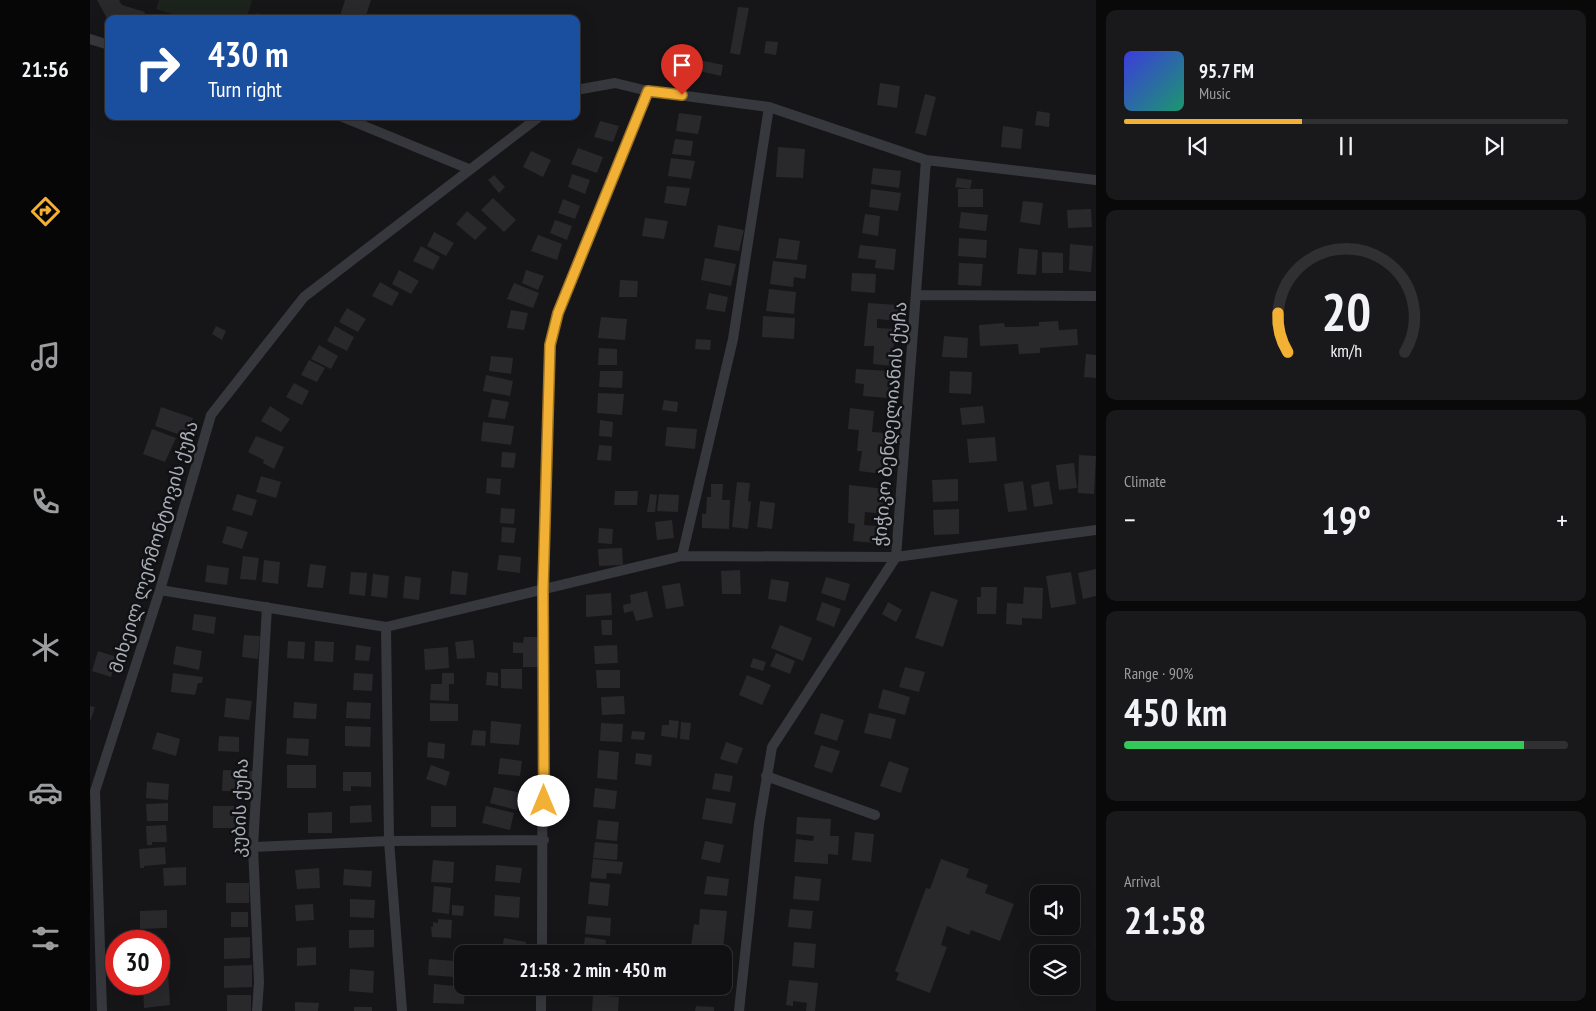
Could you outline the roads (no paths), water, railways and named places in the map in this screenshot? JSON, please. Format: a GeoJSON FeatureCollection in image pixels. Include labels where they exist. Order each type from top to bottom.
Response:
{"type":"FeatureCollection","features":[{"type":"Feature","properties":{"kind":"street"},"geometry":{"type":"LineString","coordinates":[[90,39],[105,44]]}},
{"type":"Feature","properties":{"kind":"street"},"geometry":{"type":"LineString","coordinates":[[580,89],[615,83],[648,91],[768,107],[926,160],[1096,180]]}},
{"type":"Feature","properties":{"kind":"street"},"geometry":{"type":"LineString","coordinates":[[542,945],[544,840],[543,590],[550,345],[558,313],[648,91]]}},
{"type":"Feature","properties":{"kind":"street"},"geometry":{"type":"LineString","coordinates":[[682,556],[733,339],[768,107]]}},
{"type":"Feature","properties":{"kind":"street"},"geometry":{"type":"LineString","coordinates":[[350,120],[469,169]]}},
{"type":"Feature","properties":{"kind":"street","name":"მიხეილ ლერმონტოვის ქუჩა"},"geometry":{"type":"LineString","coordinates":[[102,1011],[95,791],[160,590],[211,415],[304,297],[535,120]]}},
{"type":"Feature","properties":{"kind":"street","name":"ჭიჭიკო ბენდელიანის ქუჩა"},"geometry":{"type":"LineString","coordinates":[[739,1011],[759,824],[772,747],[896,557],[926,160]]}},
{"type":"Feature","properties":{"kind":"street"},"geometry":{"type":"LineString","coordinates":[[917,295],[1096,296]]}},
{"type":"Feature","properties":{"kind":"street"},"geometry":{"type":"LineString","coordinates":[[160,590],[386,627],[682,556],[896,557],[1096,530]]}},
{"type":"Feature","properties":{"kind":"street","name":"კუბის ქუჩა"},"geometry":{"type":"LineString","coordinates":[[258,1011],[259,982],[253,846],[267,607]]}},
{"type":"Feature","properties":{"kind":"street"},"geometry":{"type":"LineString","coordinates":[[386,627],[389,841],[402,1011]]}},
{"type":"Feature","properties":{"kind":"street"},"geometry":{"type":"LineString","coordinates":[[766,776],[875,815]]}},
{"type":"Feature","properties":{"kind":"street"},"geometry":{"type":"LineString","coordinates":[[253,846],[389,841],[544,840]]}},
{"type":"Feature","properties":{"kind":"street"},"geometry":{"type":"LineString","coordinates":[[541,995],[541,1011]]}}]}
